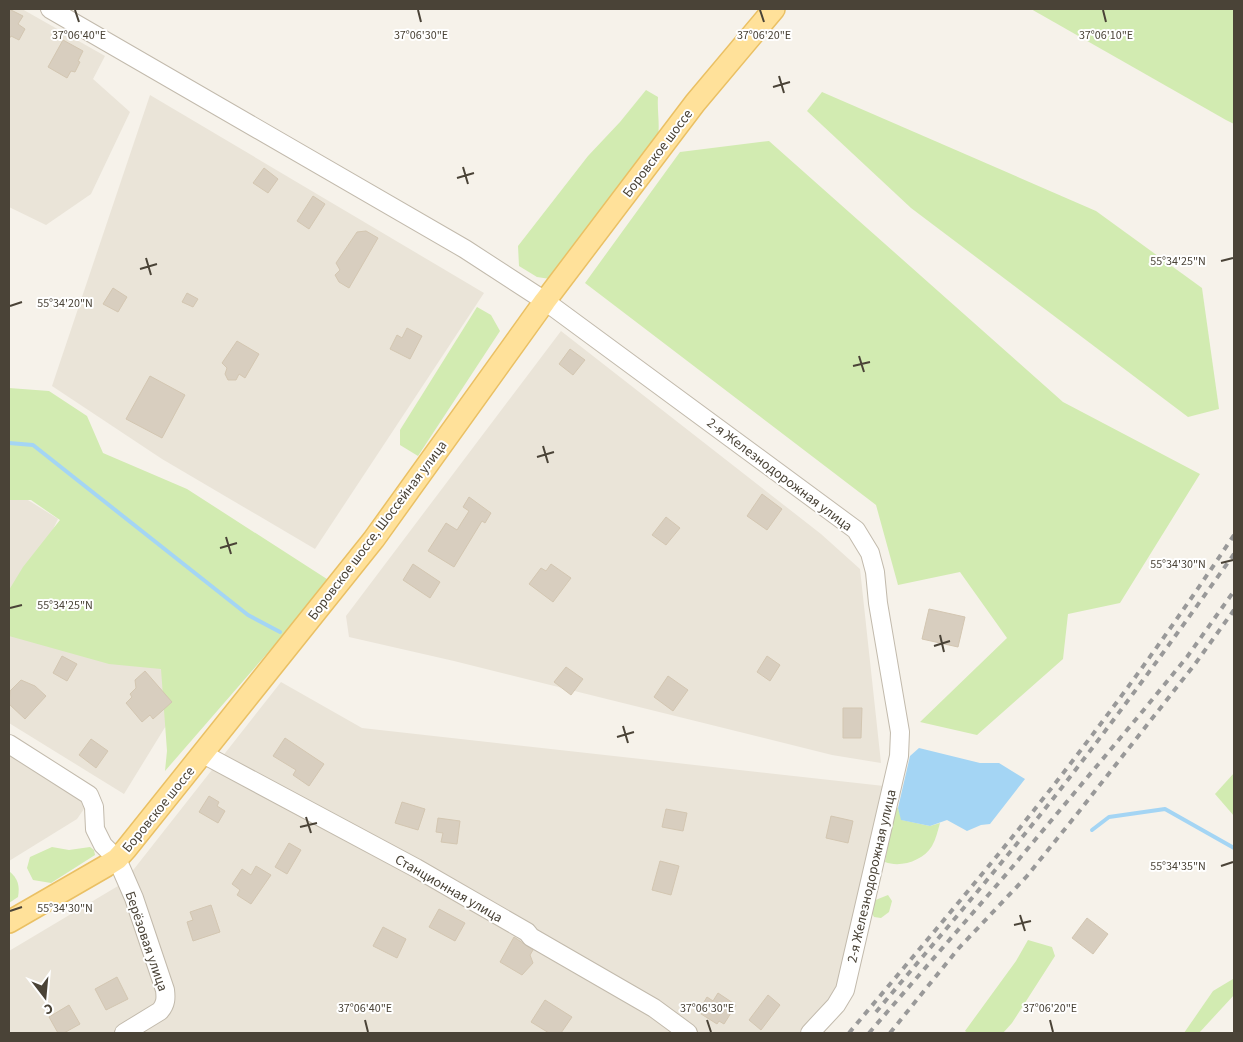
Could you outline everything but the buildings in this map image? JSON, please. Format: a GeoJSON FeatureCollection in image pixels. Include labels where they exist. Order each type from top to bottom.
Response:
{"type":"FeatureCollection","features":[{"type":"Feature","properties":{"kind":"main road","name":"Боровское шоссе"},"geometry":{"type":"LineString","coordinates":[[545,301],[695,103],[774,9]]}},
{"type":"Feature","properties":{"kind":"main road","name":"Боровское шоссе, Шоссейная улица"},"geometry":{"type":"LineString","coordinates":[[203,754],[374,539],[545,301]]}},
{"type":"Feature","properties":{"kind":"main road","name":"Боровское шоссе"},"geometry":{"type":"LineString","coordinates":[[9,922],[117,859],[203,754]]}},
{"type":"Feature","properties":{"kind":"street","name":"2-я Железнодорожная улица"},"geometry":{"type":"LineString","coordinates":[[50,9],[465,249],[545,301],[856,530],[870,553],[875,572],[900,732],[899,756],[845,990],[836,1005],[810,1033]]}},
{"type":"Feature","properties":{"kind":"street","name":"Берёзовая улица"},"geometry":{"type":"LineString","coordinates":[[9,744],[89,796],[94,807],[95,829],[103,845],[117,859],[136,906],[165,990],[166,998],[160,1011],[124,1033]]}},
{"type":"Feature","properties":{"kind":"street","name":"Станционная улица"},"geometry":{"type":"LineString","coordinates":[[203,754],[416,868],[654,1008],[688,1033]]}},
{"type":"Feature","properties":{"kind":"shaded area"},"geometry":{"type":"Polygon","coordinates":[[[9,9],[22,9],[105,56],[93,79],[130,112],[91,194],[46,225],[9,207],[9,9]]]}},
{"type":"Feature","properties":{"kind":"shaded area"},"geometry":{"type":"Polygon","coordinates":[[[150,95],[484,293],[315,549],[162,459],[52,386],[150,95]]]}},
{"type":"Feature","properties":{"kind":"shaded area"},"geometry":{"type":"Polygon","coordinates":[[[561,331],[821,534],[860,569],[881,763],[832,755],[454,661],[349,637],[346,616],[561,331]]]}},
{"type":"Feature","properties":{"kind":"shaded area"},"geometry":{"type":"Polygon","coordinates":[[[9,488],[58,519],[31,574],[116,600],[186,693],[124,794],[9,723],[9,488]]]}},
{"type":"Feature","properties":{"kind":"shaded area"},"geometry":{"type":"Polygon","coordinates":[[[281,682],[362,728],[884,786],[836,996],[804,1033],[9,1033],[9,951],[123,883],[281,682]]]}},
{"type":"Feature","properties":{"kind":"shaded area"},"geometry":{"type":"Polygon","coordinates":[[[9,753],[74,792],[86,806],[77,819],[9,861],[9,753]]]}},
{"type":"Feature","properties":{"kind":"green space"},"geometry":{"type":"Polygon","coordinates":[[[1031,9],[1234,9],[1234,124],[1226,120],[1031,9]]]}},
{"type":"Feature","properties":{"kind":"green space"},"geometry":{"type":"Polygon","coordinates":[[[646,90],[658,97],[658,137],[550,279],[537,277],[519,266],[518,246],[588,156],[620,122],[646,90]]]}},
{"type":"Feature","properties":{"kind":"green space"},"geometry":{"type":"Polygon","coordinates":[[[822,92],[1096,211],[1202,288],[1219,409],[1188,417],[911,208],[807,111],[822,92]]]}},
{"type":"Feature","properties":{"kind":"green space"},"geometry":{"type":"Polygon","coordinates":[[[769,141],[1063,402],[1200,474],[1120,603],[1068,614],[1063,659],[977,735],[920,722],[1007,638],[960,572],[898,585],[876,505],[585,283],[680,152],[769,141]]]}},
{"type":"Feature","properties":{"kind":"green space"},"geometry":{"type":"Polygon","coordinates":[[[477,307],[491,315],[500,331],[418,456],[400,445],[400,430],[477,307]]]}},
{"type":"Feature","properties":{"kind":"green space"},"geometry":{"type":"Polygon","coordinates":[[[9,388],[49,391],[87,416],[103,453],[187,489],[330,581],[165,771],[167,751],[161,669],[109,664],[9,636],[9,590],[23,567],[60,520],[31,500],[9,500],[9,388]]]}},
{"type":"Feature","properties":{"kind":"green space"},"geometry":{"type":"Polygon","coordinates":[[[1234,773],[1234,816],[1215,794],[1234,773]]]}},
{"type":"Feature","properties":{"kind":"green space"},"geometry":{"type":"Polygon","coordinates":[[[893,804],[898,808],[902,820],[930,826],[940,823],[935,840],[928,851],[923,856],[904,864],[885,862],[893,804]]]}},
{"type":"Feature","properties":{"kind":"green space"},"geometry":{"type":"Polygon","coordinates":[[[52,847],[69,850],[90,847],[94,850],[95,855],[51,883],[33,880],[27,868],[30,857],[52,847]]]}},
{"type":"Feature","properties":{"kind":"green space"},"geometry":{"type":"Polygon","coordinates":[[[9,871],[18,882],[19,889],[18,897],[9,903],[9,871]]]}},
{"type":"Feature","properties":{"kind":"green space"},"geometry":{"type":"Polygon","coordinates":[[[888,895],[892,901],[889,912],[881,918],[874,917],[870,910],[873,901],[888,895]]]}},
{"type":"Feature","properties":{"kind":"green space"},"geometry":{"type":"Polygon","coordinates":[[[1028,940],[1052,947],[1055,956],[1012,1023],[1003,1033],[968,1033],[965,1031],[1016,961],[1028,940]]]}},
{"type":"Feature","properties":{"kind":"green space"},"geometry":{"type":"Polygon","coordinates":[[[1233,979],[1234,995],[1199,1033],[1184,1033],[1213,991],[1233,979]]]}},
{"type":"Feature","properties":{"kind":"water"},"geometry":{"type":"Polygon","coordinates":[[[919,748],[980,763],[999,763],[1025,779],[990,824],[981,825],[967,831],[947,820],[930,826],[901,820],[898,808],[910,756],[919,748]]]}},
{"type":"Feature","properties":{"kind":"waterway"},"geometry":{"type":"LineString","coordinates":[[9,443],[33,445],[248,615],[280,632]]}},
{"type":"Feature","properties":{"kind":"waterway"},"geometry":{"type":"LineString","coordinates":[[1092,830],[1109,817],[1165,809],[1234,848]]}},
{"type":"Feature","properties":{"kind":"railway"},"geometry":{"type":"LineString","coordinates":[[849,1033],[998,855],[1071,763],[1166,634],[1234,535]]}},
{"type":"Feature","properties":{"kind":"railway"},"geometry":{"type":"LineString","coordinates":[[876,1012],[1052,800],[1099,739],[1234,554]]}},
{"type":"Feature","properties":{"kind":"railway"},"geometry":{"type":"LineString","coordinates":[[869,1033],[1009,871],[1142,712],[1187,657],[1234,591]]}},
{"type":"Feature","properties":{"kind":"railway"},"geometry":{"type":"LineString","coordinates":[[890,1033],[958,949],[1027,876],[1195,664],[1234,610]]}}]}
